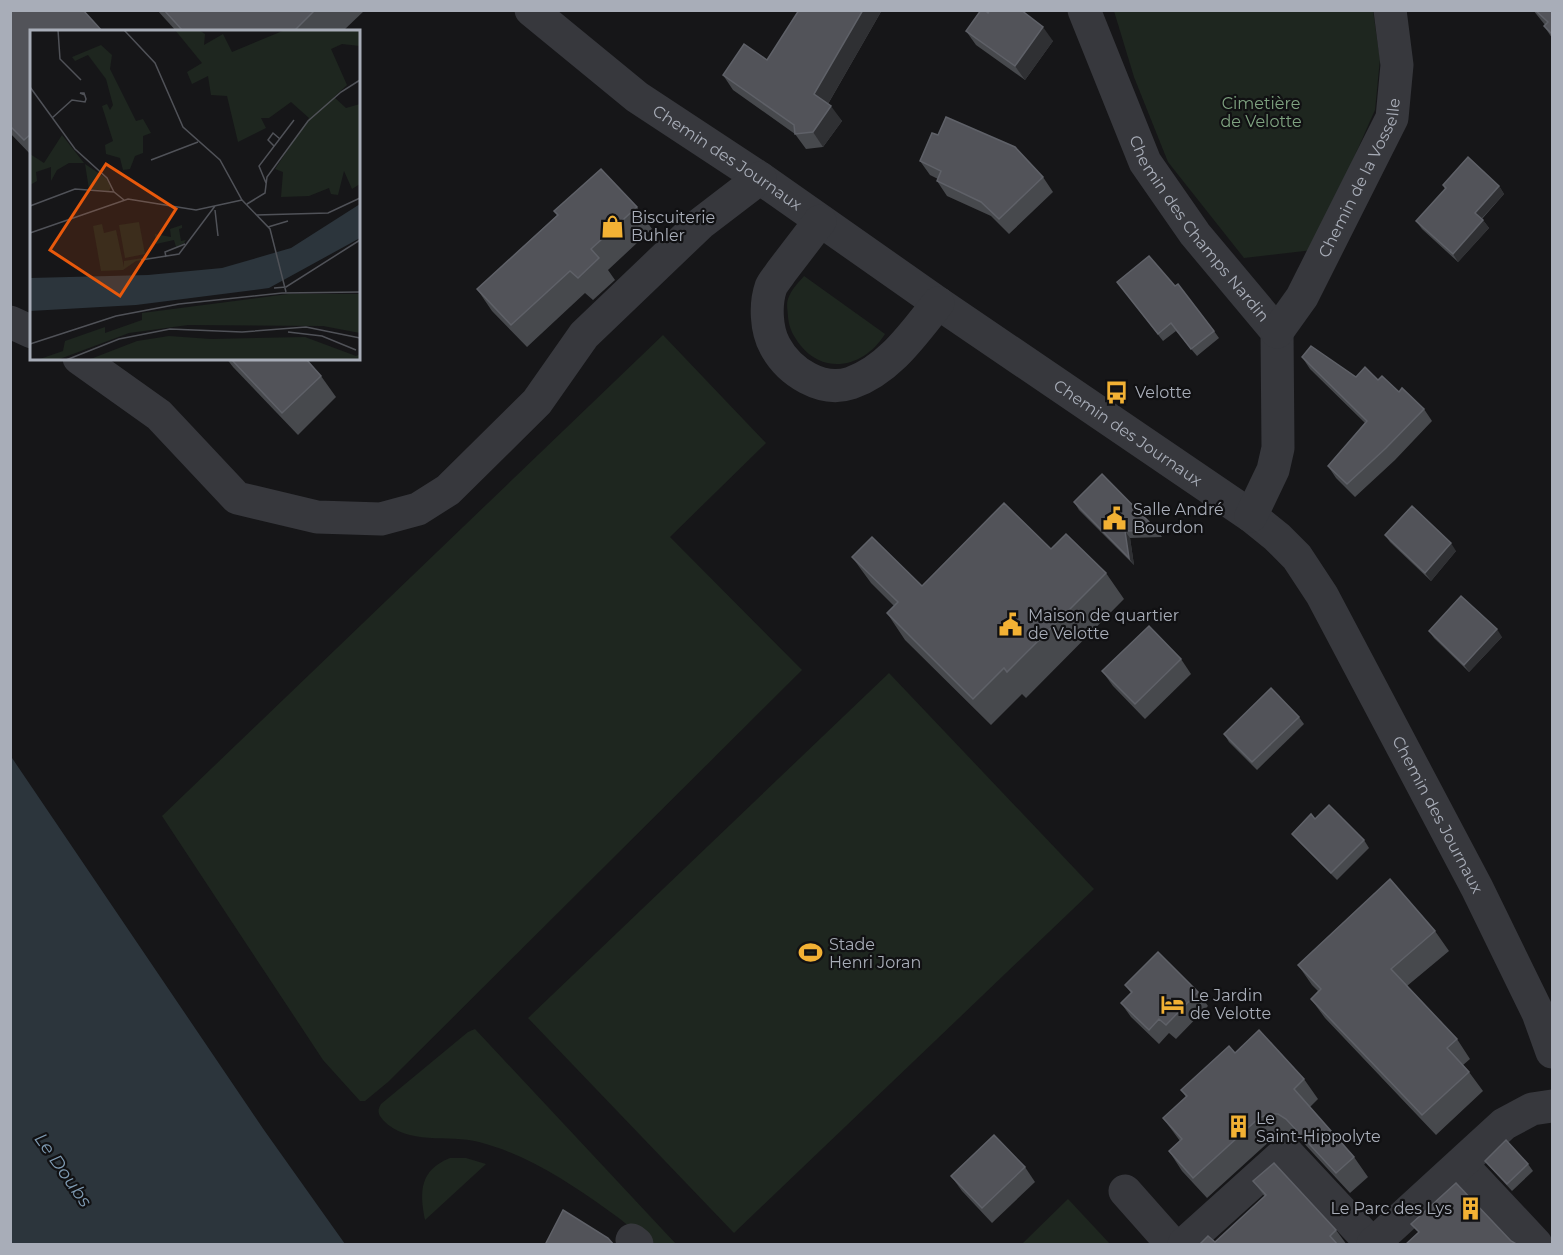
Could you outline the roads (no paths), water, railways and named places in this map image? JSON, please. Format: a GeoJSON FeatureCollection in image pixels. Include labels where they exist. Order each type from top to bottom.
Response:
{"type":"FeatureCollection","features":[{"type":"Feature","properties":{"kind":"street","name":"Chemin des Journaux"},"geometry":{"type":"LineString","coordinates":[[531,10],[637,97],[760,178],[938,303],[1251,516],[1297,557],[1322,595],[1477,888],[1538,1013],[1552,1052]]}},
{"type":"Feature","properties":{"kind":"street","name":"Chemin des Champs Nardin"},"geometry":{"type":"LineString","coordinates":[[1084,10],[1145,162],[1195,234],[1277,332],[1278,448],[1273,470],[1251,516]]}},
{"type":"Feature","properties":{"kind":"street","name":"Chemin de la Vosselle"},"geometry":{"type":"LineString","coordinates":[[1277,332],[1302,297],[1392,118],[1397,65],[1390,10]]}},
{"type":"Feature","properties":{"kind":"street"},"geometry":{"type":"LineString","coordinates":[[82,360],[159,415],[237,498],[317,517],[381,519],[418,509],[448,490],[537,402],[584,335],[700,224],[760,178]]}},
{"type":"Feature","properties":{"kind":"street"},"geometry":{"type":"LineString","coordinates":[[820,221],[771,286],[767,306],[768,324],[774,345],[787,363],[805,376],[826,387],[851,383],[892,358],[938,303]]}},
{"type":"Feature","properties":{"kind":"street"},"geometry":{"type":"LineString","coordinates":[[10,322],[30,331]]}},
{"type":"Feature","properties":{"kind":"street"},"geometry":{"type":"LineString","coordinates":[[1184,1245],[1286,1152],[1372,1245],[1504,1124],[1532,1109],[1552,1106]]}},
{"type":"Feature","properties":{"kind":"street"},"geometry":{"type":"LineString","coordinates":[[1461,1164],[1536,1245]]}},
{"type":"Feature","properties":{"kind":"street"},"geometry":{"type":"LineString","coordinates":[[1125,1191],[1172,1245]]}},
{"type":"Feature","properties":{"kind":"water","name":"Le Doubs"},"geometry":{"type":"Polygon","coordinates":[[[10,755],[264,1130],[345,1244],[11,1244],[10,755]]]}},
{"type":"Feature","properties":{"kind":"place","name":"Biscuiterie Buhler"},"geometry":{"type":"Point","coordinates":[613,226]}},
{"type":"Feature","properties":{"kind":"place","name":"Velotte"},"geometry":{"type":"Point","coordinates":[1117,392]}},
{"type":"Feature","properties":{"kind":"place","name":"Salle André Bourdon"},"geometry":{"type":"Point","coordinates":[1115,518]}},
{"type":"Feature","properties":{"kind":"place","name":"Maison de quartier de Velotte"},"geometry":{"type":"Point","coordinates":[1010,624]}},
{"type":"Feature","properties":{"kind":"place","name":"Stade Henri Joran"},"geometry":{"type":"Point","coordinates":[811,953]}},
{"type":"Feature","properties":{"kind":"place","name":"Le Jardin de Velotte"},"geometry":{"type":"Point","coordinates":[1172,1004]}},
{"type":"Feature","properties":{"kind":"place","name":"Le Saint-Hippolyte"},"geometry":{"type":"Point","coordinates":[1238,1127]}},
{"type":"Feature","properties":{"kind":"place","name":"Le Parc des Lys"},"geometry":{"type":"Point","coordinates":[1470,1208]}},
{"type":"Feature","properties":{"kind":"park label","name":"Cimetière de Velotte"},"geometry":{"type":"Point","coordinates":[1261,112]}}]}
